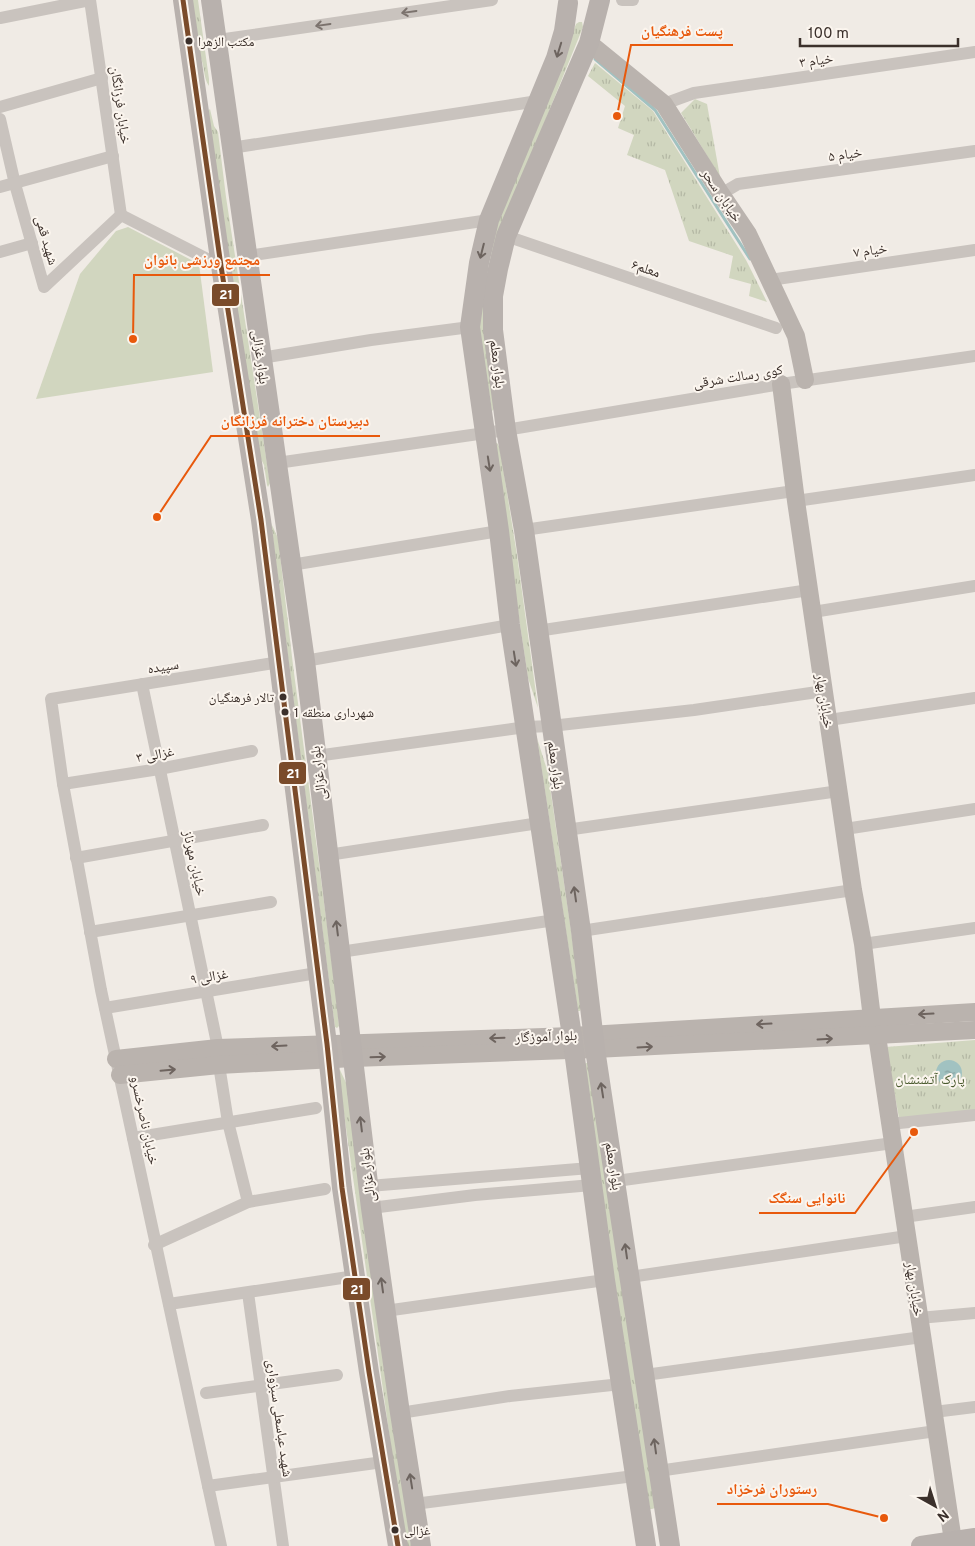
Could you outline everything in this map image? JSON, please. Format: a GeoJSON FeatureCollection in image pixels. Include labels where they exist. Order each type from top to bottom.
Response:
{"type":"FeatureCollection","features":[{"type":"Feature","properties":{"kind":"main road","name":"بلوار غزالی"},"geometry":{"type":"LineString","coordinates":[[183,0],[221,266],[259,507],[280,662],[328,1051],[342,1188],[383,1462],[398,1546]]}},
{"type":"Feature","properties":{"kind":"main road","name":"بلوار غزالی"},"geometry":{"type":"LineString","coordinates":[[211,0],[305,661],[369,1186],[400,1413],[421,1546]]}},
{"type":"Feature","properties":{"kind":"main road"},"geometry":{"type":"LineString","coordinates":[[566,1],[585,6],[600,0]]}},
{"type":"Feature","properties":{"kind":"main road","name":"بلوار معلم"},"geometry":{"type":"LineString","coordinates":[[600,0],[589,43],[506,236],[493,296],[494,330],[506,430],[524,530],[595,1042],[670,1546]]}},
{"type":"Feature","properties":{"kind":"main road","name":"بلوار معلم"},"geometry":{"type":"LineString","coordinates":[[566,1],[564,31],[556,58],[489,220],[478,264],[470,327],[499,531],[510,625],[573,1043],[605,1280],[646,1546]]}},
{"type":"Feature","properties":{"kind":"main road","name":"خیابان سحر"},"geometry":{"type":"LineString","coordinates":[[589,43],[664,104],[720,194],[748,234],[796,336],[805,380]]}},
{"type":"Feature","properties":{"kind":"main road"},"geometry":{"type":"LineString","coordinates":[[197,98],[224,94]]}},
{"type":"Feature","properties":{"kind":"main road","name":"خیابان بهار"},"geometry":{"type":"LineString","coordinates":[[781,384],[795,496],[853,890],[863,944],[872,1018]]}},
{"type":"Feature","properties":{"kind":"main road"},"geometry":{"type":"LineString","coordinates":[[259,507],[282,504]]}},
{"type":"Feature","properties":{"kind":"main road","name":"بلوار آموزگار"},"geometry":{"type":"LineString","coordinates":[[595,1042],[872,1018],[975,1012]]}},
{"type":"Feature","properties":{"kind":"main road","name":"بلوار آموزگار"},"geometry":{"type":"LineString","coordinates":[[118,1067],[218,1057],[328,1051],[595,1042],[877,1036],[975,1030]]}},
{"type":"Feature","properties":{"kind":"main road","name":"خیابان بهار"},"geometry":{"type":"LineString","coordinates":[[877,1036],[953,1541]]}},
{"type":"Feature","properties":{"kind":"main road"},"geometry":{"type":"LineString","coordinates":[[640,1514],[665,1512]]}},
{"type":"Feature","properties":{"kind":"main road"},"geometry":{"type":"LineString","coordinates":[[921,1546],[975,1538]]}},
{"type":"Feature","properties":{"kind":"street"},"geometry":{"type":"LineString","coordinates":[[0,18],[90,0]]}},
{"type":"Feature","properties":{"kind":"street","name":"خیابان فرزانگان"},"geometry":{"type":"LineString","coordinates":[[90,0],[121,215]]}},
{"type":"Feature","properties":{"kind":"street"},"geometry":{"type":"LineString","coordinates":[[218,40],[492,0]]}},
{"type":"Feature","properties":{"kind":"street"},"geometry":{"type":"LineString","coordinates":[[622,0],[633,0]]}},
{"type":"Feature","properties":{"kind":"street","name":"خیام ۳"},"geometry":{"type":"LineString","coordinates":[[664,104],[694,93],[975,52]]}},
{"type":"Feature","properties":{"kind":"street"},"geometry":{"type":"LineString","coordinates":[[0,107],[102,78]]}},
{"type":"Feature","properties":{"kind":"street"},"geometry":{"type":"LineString","coordinates":[[231,148],[538,101]]}},
{"type":"Feature","properties":{"kind":"street","name":"شهید قمی"},"geometry":{"type":"LineString","coordinates":[[0,126],[44,287],[121,215]]}},
{"type":"Feature","properties":{"kind":"street","name":"خیام ۵"},"geometry":{"type":"LineString","coordinates":[[720,194],[738,184],[975,151]]}},
{"type":"Feature","properties":{"kind":"street"},"geometry":{"type":"LineString","coordinates":[[0,187],[113,156]]}},
{"type":"Feature","properties":{"kind":"street"},"geometry":{"type":"LineString","coordinates":[[121,215],[221,266]]}},
{"type":"Feature","properties":{"kind":"street"},"geometry":{"type":"LineString","coordinates":[[247,256],[489,220]]}},
{"type":"Feature","properties":{"kind":"street","name":"معلم۶"},"geometry":{"type":"LineString","coordinates":[[506,236],[776,328]]}},
{"type":"Feature","properties":{"kind":"street"},"geometry":{"type":"LineString","coordinates":[[0,252],[32,243]]}},
{"type":"Feature","properties":{"kind":"street","name":"خیام ۷"},"geometry":{"type":"LineString","coordinates":[[770,280],[975,250]]}},
{"type":"Feature","properties":{"kind":"street"},"geometry":{"type":"LineString","coordinates":[[262,358],[371,340],[470,327]]}},
{"type":"Feature","properties":{"kind":"street","name":"کوی رسالت شرقی"},"geometry":{"type":"LineString","coordinates":[[277,463],[506,430],[805,380],[975,356]]}},
{"type":"Feature","properties":{"kind":"street"},"geometry":{"type":"LineString","coordinates":[[524,530],[659,510],[929,482],[975,475]]}},
{"type":"Feature","properties":{"kind":"street"},"geometry":{"type":"LineString","coordinates":[[291,565],[499,531]]}},
{"type":"Feature","properties":{"kind":"street"},"geometry":{"type":"LineString","coordinates":[[813,612],[975,586]]}},
{"type":"Feature","properties":{"kind":"street"},"geometry":{"type":"LineString","coordinates":[[537,631],[809,590]]}},
{"type":"Feature","properties":{"kind":"street"},"geometry":{"type":"LineString","coordinates":[[305,661],[510,625]]}},
{"type":"Feature","properties":{"kind":"street","name":"سپیده"},"geometry":{"type":"LineString","coordinates":[[51,699],[280,662]]}},
{"type":"Feature","properties":{"kind":"street","name":"خیابان مهرناز"},"geometry":{"type":"LineString","coordinates":[[142,684],[206,992],[228,1122],[248,1202]]}},
{"type":"Feature","properties":{"kind":"street"},"geometry":{"type":"LineString","coordinates":[[316,756],[526,727],[551,726],[694,710],[824,691]]}},
{"type":"Feature","properties":{"kind":"street","name":"خیابان ناصرخسرو"},"geometry":{"type":"LineString","coordinates":[[51,699],[63,784],[105,1008],[221,1546]]}},
{"type":"Feature","properties":{"kind":"street"},"geometry":{"type":"LineString","coordinates":[[828,720],[969,699]]}},
{"type":"Feature","properties":{"kind":"street","name":"غزالی ۳"},"geometry":{"type":"LineString","coordinates":[[63,784],[160,769],[252,751]]}},
{"type":"Feature","properties":{"kind":"street"},"geometry":{"type":"LineString","coordinates":[[566,830],[839,791]]}},
{"type":"Feature","properties":{"kind":"street"},"geometry":{"type":"LineString","coordinates":[[845,829],[975,809]]}},
{"type":"Feature","properties":{"kind":"street"},"geometry":{"type":"LineString","coordinates":[[328,855],[539,823]]}},
{"type":"Feature","properties":{"kind":"street"},"geometry":{"type":"LineString","coordinates":[[76,858],[263,825]]}},
{"type":"Feature","properties":{"kind":"street"},"geometry":{"type":"LineString","coordinates":[[581,931],[853,890]]}},
{"type":"Feature","properties":{"kind":"street"},"geometry":{"type":"LineString","coordinates":[[90,932],[271,902]]}},
{"type":"Feature","properties":{"kind":"street"},"geometry":{"type":"LineString","coordinates":[[340,952],[555,920]]}},
{"type":"Feature","properties":{"kind":"street"},"geometry":{"type":"LineString","coordinates":[[863,944],[975,928]]}},
{"type":"Feature","properties":{"kind":"street","name":"غزالی ۹"},"geometry":{"type":"LineString","coordinates":[[105,1008],[317,973]]}},
{"type":"Feature","properties":{"kind":"street"},"geometry":{"type":"LineString","coordinates":[[133,1138],[316,1108]]}},
{"type":"Feature","properties":{"kind":"street"},"geometry":{"type":"LineString","coordinates":[[890,1124],[975,1115]]}},
{"type":"Feature","properties":{"kind":"street"},"geometry":{"type":"LineString","coordinates":[[616,1182],[893,1143]]}},
{"type":"Feature","properties":{"kind":"street"},"geometry":{"type":"LineString","coordinates":[[369,1186],[474,1178],[591,1177]]}},
{"type":"Feature","properties":{"kind":"street"},"geometry":{"type":"LineString","coordinates":[[372,1208],[591,1177]]}},
{"type":"Feature","properties":{"kind":"street"},"geometry":{"type":"LineString","coordinates":[[155,1245],[248,1202],[325,1189]]}},
{"type":"Feature","properties":{"kind":"street"},"geometry":{"type":"LineString","coordinates":[[904,1217],[975,1207]]}},
{"type":"Feature","properties":{"kind":"street"},"geometry":{"type":"LineString","coordinates":[[630,1277],[907,1236]]}},
{"type":"Feature","properties":{"kind":"street"},"geometry":{"type":"LineString","coordinates":[[169,1304],[355,1276]]}},
{"type":"Feature","properties":{"kind":"street"},"geometry":{"type":"LineString","coordinates":[[386,1311],[605,1280]]}},
{"type":"Feature","properties":{"kind":"street","name":"شهید عباسعلی سبزواری"},"geometry":{"type":"LineString","coordinates":[[248,1293],[283,1546]]}},
{"type":"Feature","properties":{"kind":"street"},"geometry":{"type":"LineString","coordinates":[[920,1318],[975,1313]]}},
{"type":"Feature","properties":{"kind":"street"},"geometry":{"type":"LineString","coordinates":[[644,1375],[922,1337]]}},
{"type":"Feature","properties":{"kind":"street"},"geometry":{"type":"LineString","coordinates":[[206,1393],[337,1375]]}},
{"type":"Feature","properties":{"kind":"street"},"geometry":{"type":"LineString","coordinates":[[400,1413],[510,1396],[621,1384]]}},
{"type":"Feature","properties":{"kind":"street"},"geometry":{"type":"LineString","coordinates":[[934,1412],[975,1407]]}},
{"type":"Feature","properties":{"kind":"street"},"geometry":{"type":"LineString","coordinates":[[658,1471],[936,1431]]}},
{"type":"Feature","properties":{"kind":"street"},"geometry":{"type":"LineString","coordinates":[[208,1486],[383,1462]]}},
{"type":"Feature","properties":{"kind":"street"},"geometry":{"type":"LineString","coordinates":[[414,1504],[634,1476]]}},
{"type":"Feature","properties":{"kind":"green space"},"geometry":{"type":"Polygon","coordinates":[[[192,0],[198,0],[209,86],[200,56],[192,0]]]}},
{"type":"Feature","properties":{"kind":"green space"},"geometry":{"type":"Polygon","coordinates":[[[582,22],[583,27],[503,225],[494,409],[492,411],[478,326],[497,223],[576,24],[582,22]]]}},
{"type":"Feature","properties":{"kind":"green space"},"geometry":{"type":"Polygon","coordinates":[[[595,63],[653,111],[746,260],[767,302],[749,296],[751,284],[729,278],[733,256],[689,241],[665,170],[627,155],[634,135],[618,128],[625,106],[588,76],[595,63]]]}},
{"type":"Feature","properties":{"kind":"green space"},"geometry":{"type":"Polygon","coordinates":[[[695,99],[707,104],[720,177],[681,113],[695,99]]]}},
{"type":"Feature","properties":{"kind":"green space"},"geometry":{"type":"Polygon","coordinates":[[[210,109],[214,126],[218,132],[226,197],[270,483],[268,487],[264,465],[257,451],[208,111],[210,109]]]}},
{"type":"Feature","properties":{"kind":"green space"},"geometry":{"type":"Polygon","coordinates":[[[128,227],[199,264],[213,372],[36,399],[80,274],[116,231],[128,227]]]}},
{"type":"Feature","properties":{"kind":"green space"},"geometry":{"type":"Polygon","coordinates":[[[495,443],[497,443],[500,449],[538,708],[528,678],[494,451],[495,443]]]}},
{"type":"Feature","properties":{"kind":"green space"},"geometry":{"type":"Polygon","coordinates":[[[271,523],[278,538],[335,986],[339,1026],[337,1028],[335,1027],[332,1005],[271,523]]]}},
{"type":"Feature","properties":{"kind":"green space"},"geometry":{"type":"Polygon","coordinates":[[[537,738],[548,773],[582,1006],[580,1011],[578,1011],[537,738]]]}},
{"type":"Feature","properties":{"kind":"green space","name":"پارک آتشنشان"},"geometry":{"type":"Polygon","coordinates":[[[975,1040],[975,1110],[899,1118],[886,1047],[975,1040]]]}},
{"type":"Feature","properties":{"kind":"green space"},"geometry":{"type":"Polygon","coordinates":[[[589,1063],[655,1508],[652,1509],[650,1509],[622,1337],[584,1065],[589,1063]]]}},
{"type":"Feature","properties":{"kind":"green space"},"geometry":{"type":"Polygon","coordinates":[[[340,1070],[349,1089],[411,1546],[405,1546],[338,1071],[340,1070]]]}},
{"type":"Feature","properties":{"kind":"water"},"geometry":{"type":"Polygon","coordinates":[[[949,1060],[958,1064],[962,1073],[958,1082],[949,1086],[940,1082],[936,1073],[940,1064],[949,1060]]]}},
{"type":"Feature","properties":{"kind":"waterway"},"geometry":{"type":"LineString","coordinates":[[595,59],[655,110],[750,259]]}},
{"type":"Feature","properties":{"kind":"transit line","name":"21"},"geometry":{"type":"LineString","coordinates":[[183,0],[221,266],[261,520],[327,1044],[342,1188],[369,1372],[398,1546]]}},
{"type":"Feature","properties":{"kind":"place","name":"مکتب الزهرا"},"geometry":{"type":"Point","coordinates":[189,41]}},
{"type":"Feature","properties":{"kind":"place","name":"پست فرهنگیان"},"geometry":{"type":"Point","coordinates":[617,116]}},
{"type":"Feature","properties":{"kind":"place","name":"مجتمع ورزشی بانوان"},"geometry":{"type":"Point","coordinates":[133,339]}},
{"type":"Feature","properties":{"kind":"place","name":"دبیرستان دخترانه فرزانگان"},"geometry":{"type":"Point","coordinates":[157,517]}},
{"type":"Feature","properties":{"kind":"place","name":"تالار فرهنگیان"},"geometry":{"type":"Point","coordinates":[283,697]}},
{"type":"Feature","properties":{"kind":"place","name":"شهرداری منطقه 1"},"geometry":{"type":"Point","coordinates":[285,712]}},
{"type":"Feature","properties":{"kind":"place","name":"نانوایی سنگک"},"geometry":{"type":"Point","coordinates":[914,1132]}},
{"type":"Feature","properties":{"kind":"place","name":"رستوران فرخزاد"},"geometry":{"type":"Point","coordinates":[884,1518]}},
{"type":"Feature","properties":{"kind":"place","name":"غزالی"},"geometry":{"type":"Point","coordinates":[395,1530]}}]}
